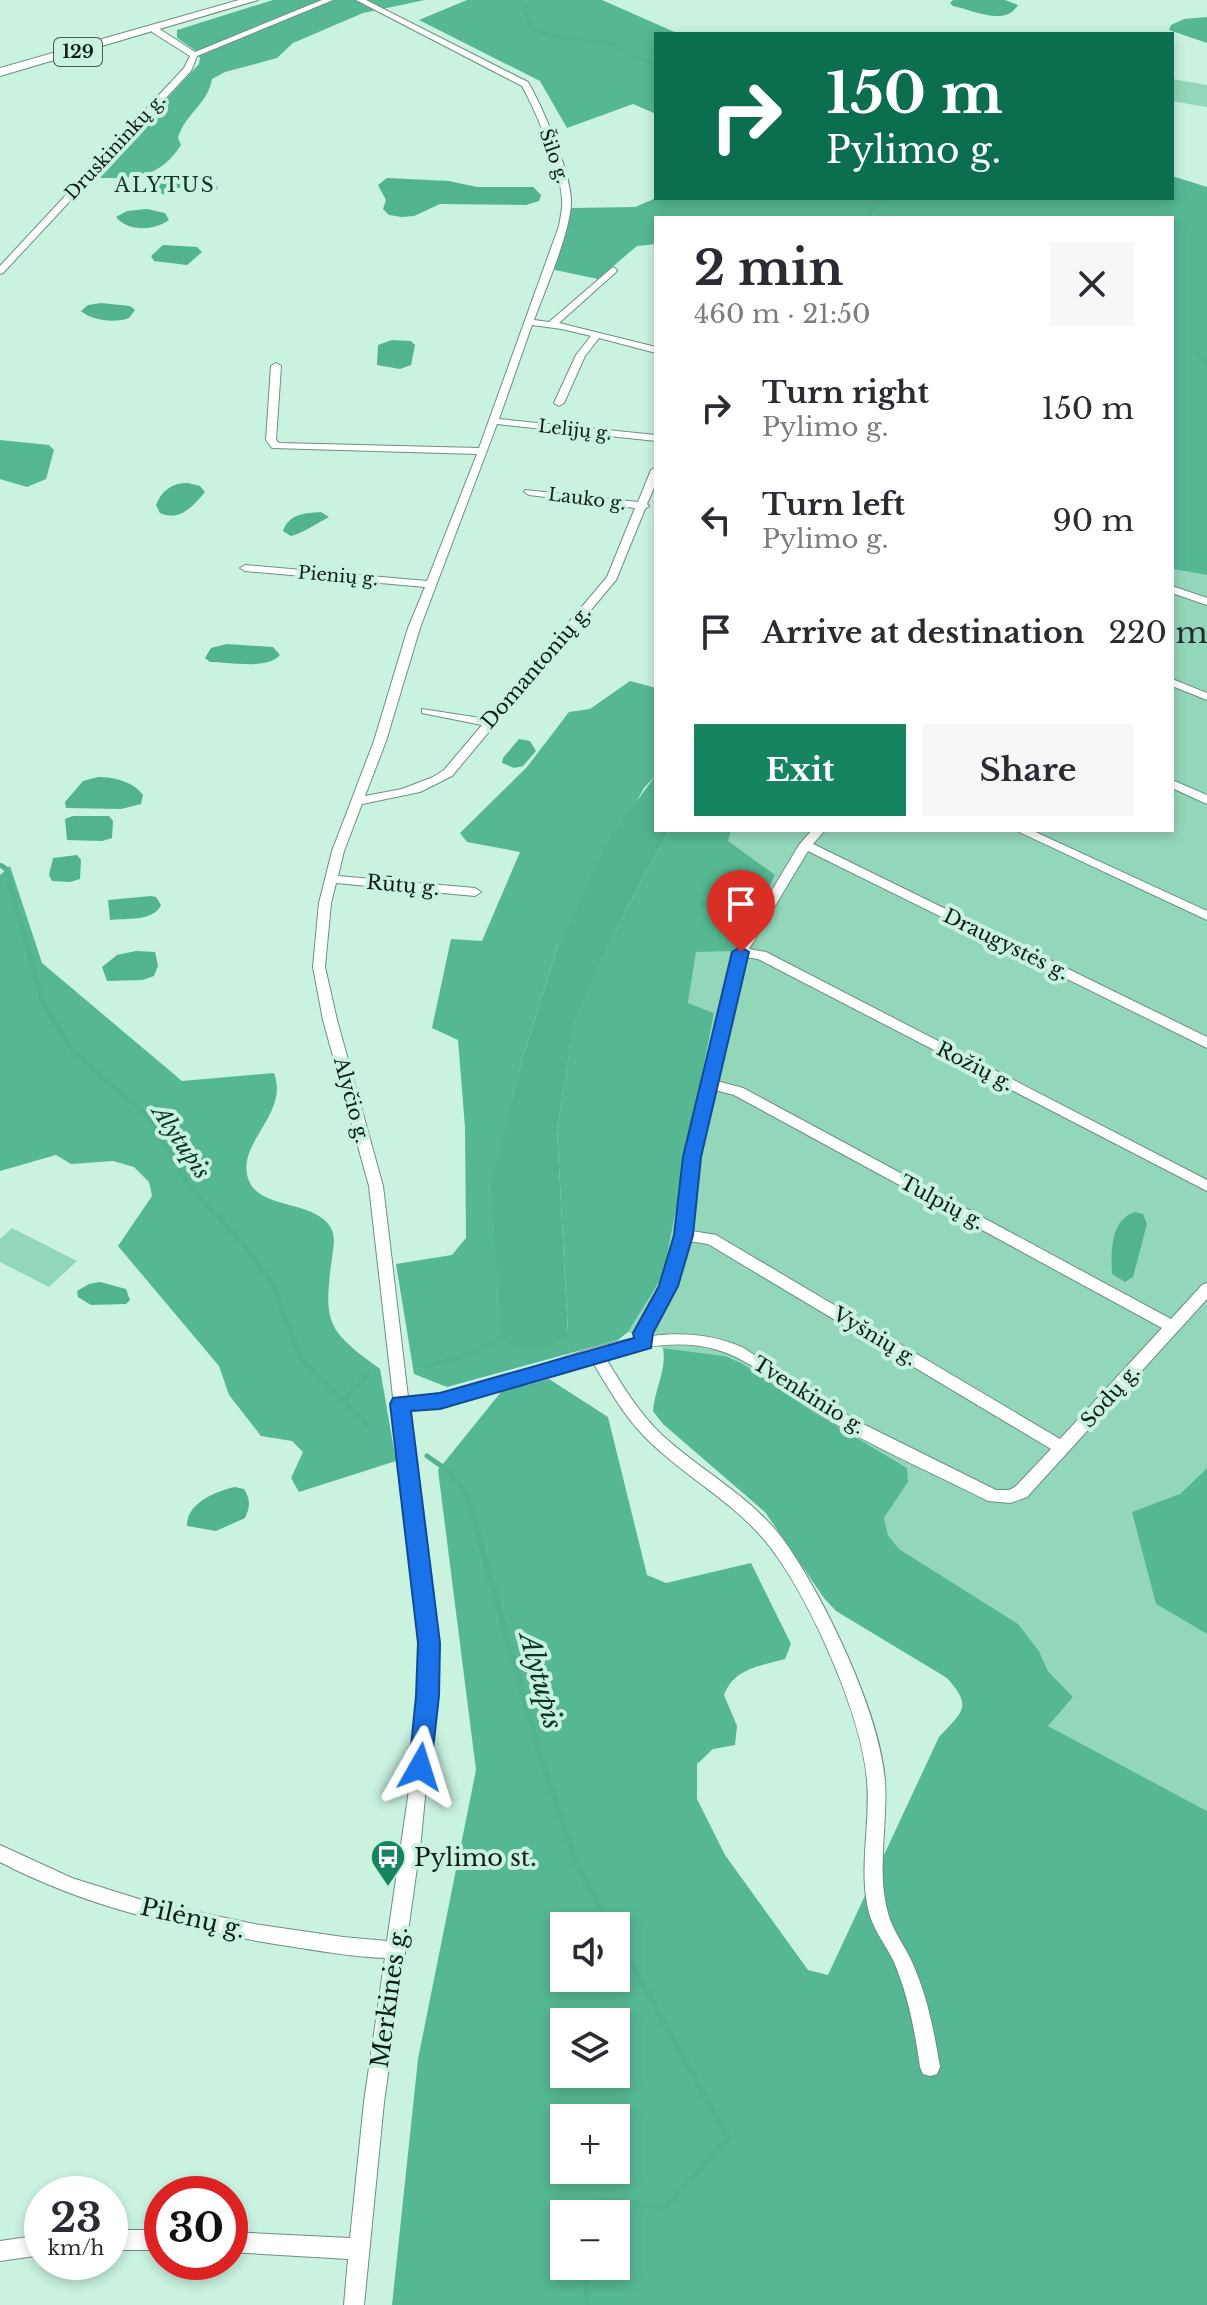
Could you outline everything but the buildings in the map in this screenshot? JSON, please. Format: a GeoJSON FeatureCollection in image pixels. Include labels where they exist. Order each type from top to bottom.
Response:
{"type":"FeatureCollection","features":[{"type":"Feature","properties":{"kind":"main road","name":"129"},"geometry":{"type":"LineString","coordinates":[[0,72],[252,0]]}},
{"type":"Feature","properties":{"kind":"street"},"geometry":{"type":"LineString","coordinates":[[155,30],[194,55],[329,0]]}},
{"type":"Feature","properties":{"kind":"street","name":"Šilo g."},"geometry":{"type":"LineString","coordinates":[[357,801],[380,741],[430,584],[530,322],[563,226],[567,202],[564,181],[536,104],[525,84],[360,0]]}},
{"type":"Feature","properties":{"kind":"street","name":"Druskininkų g."},"geometry":{"type":"LineString","coordinates":[[0,271],[188,69],[194,55]]}},
{"type":"Feature","properties":{"kind":"street"},"geometry":{"type":"LineString","coordinates":[[552,324],[613,270]]}},
{"type":"Feature","properties":{"kind":"street"},"geometry":{"type":"LineString","coordinates":[[530,322],[552,324],[654,349]]}},
{"type":"Feature","properties":{"kind":"street"},"geometry":{"type":"LineString","coordinates":[[559,403],[581,355],[597,335]]}},
{"type":"Feature","properties":{"kind":"street"},"geometry":{"type":"LineString","coordinates":[[276,366],[271,440],[276,446],[483,451]]}},
{"type":"Feature","properties":{"kind":"street","name":"Lelijų g."},"geometry":{"type":"LineString","coordinates":[[493,421],[654,438]]}},
{"type":"Feature","properties":{"kind":"street","name":"Domantonių g."},"geometry":{"type":"LineString","coordinates":[[357,801],[434,784],[448,773],[612,578],[654,476]]}},
{"type":"Feature","properties":{"kind":"street","name":"Lauko g."},"geometry":{"type":"LineString","coordinates":[[529,492],[644,506]]}},
{"type":"Feature","properties":{"kind":"street","name":"Pienių g."},"geometry":{"type":"LineString","coordinates":[[245,568],[430,584]]}},
{"type":"Feature","properties":{"kind":"street"},"geometry":{"type":"LineString","coordinates":[[1174,590],[1207,602]]}},
{"type":"Feature","properties":{"kind":"street"},"geometry":{"type":"LineString","coordinates":[[1174,683],[1207,697]]}},
{"type":"Feature","properties":{"kind":"street"},"geometry":{"type":"LineString","coordinates":[[426,711],[487,723]]}},
{"type":"Feature","properties":{"kind":"street"},"geometry":{"type":"LineString","coordinates":[[1174,785],[1207,800]]}},
{"type":"Feature","properties":{"kind":"street","name":"Alyčio g."},"geometry":{"type":"LineString","coordinates":[[357,801],[325,903],[319,967],[330,1020],[376,1186],[400,1404]]}},
{"type":"Feature","properties":{"kind":"street"},"geometry":{"type":"LineString","coordinates":[[644,1342],[643,1333],[668,1286],[684,1235],[692,1157],[741,952],[805,845],[817,832]]}},
{"type":"Feature","properties":{"kind":"street"},"geometry":{"type":"LineString","coordinates":[[1025,832],[1207,916]]}},
{"type":"Feature","properties":{"kind":"street","name":"Draugystės g."},"geometry":{"type":"LineString","coordinates":[[805,845],[1207,1043]]}},
{"type":"Feature","properties":{"kind":"street","name":"Rūtų g."},"geometry":{"type":"LineString","coordinates":[[331,879],[475,892]]}},
{"type":"Feature","properties":{"kind":"street","name":"Rožių g."},"geometry":{"type":"LineString","coordinates":[[741,952],[761,955],[1207,1186]]}},
{"type":"Feature","properties":{"kind":"street","name":"Tulpių g."},"geometry":{"type":"LineString","coordinates":[[709,1084],[738,1091],[1173,1327]]}},
{"type":"Feature","properties":{"kind":"street","name":"Vyšnių g."},"geometry":{"type":"LineString","coordinates":[[684,1235],[711,1239],[1063,1448]]}},
{"type":"Feature","properties":{"kind":"street","name":"Sodų g."},"geometry":{"type":"LineString","coordinates":[[1010,1497],[1021,1492],[1063,1448],[1207,1289]]}},
{"type":"Feature","properties":{"kind":"street","name":"Tvenkinio g."},"geometry":{"type":"LineString","coordinates":[[400,1404],[440,1401],[644,1342],[698,1340],[744,1355],[834,1416],[994,1496],[1010,1497]]}},
{"type":"Feature","properties":{"kind":"street"},"geometry":{"type":"LineString","coordinates":[[595,1354],[640,1424],[763,1525],[780,1547],[816,1610],[859,1710],[876,1775],[874,1890],[879,1918],[900,1955],[917,2002],[930,2067]]}},
{"type":"Feature","properties":{"kind":"street","name":"Merkinės g."},"geometry":{"type":"LineString","coordinates":[[354,2305],[395,1950],[422,1753],[429,1643],[400,1404]]}},
{"type":"Feature","properties":{"kind":"street","name":"Pilėnų g."},"geometry":{"type":"LineString","coordinates":[[0,1853],[46,1878],[169,1914],[251,1932],[372,1950],[395,1950]]}},
{"type":"Feature","properties":{"kind":"street"},"geometry":{"type":"LineString","coordinates":[[248,2243],[359,2249]]}},
{"type":"Feature","properties":{"kind":"street"},"geometry":{"type":"LineString","coordinates":[[0,2251],[24,2248]]}},
{"type":"Feature","properties":{"kind":"shaded area"},"geometry":{"type":"Polygon","coordinates":[[[273,0],[425,0],[363,13],[293,43],[277,58],[225,72],[212,79],[206,96],[181,130],[178,138],[181,145],[163,165],[143,175],[93,178],[199,64],[196,51],[177,38],[177,30],[273,0]]]}},
{"type":"Feature","properties":{"kind":"shaded area"},"geometry":{"type":"Polygon","coordinates":[[[467,0],[602,0],[674,32],[654,32],[654,113],[633,104],[567,128],[540,81],[419,20],[467,0]]]}},
{"type":"Feature","properties":{"kind":"shaded area"},"geometry":{"type":"Polygon","coordinates":[[[953,0],[1005,0],[1018,5],[1012,12],[997,16],[953,6],[950,3],[953,0]]]}},
{"type":"Feature","properties":{"kind":"shaded area"},"geometry":{"type":"Polygon","coordinates":[[[1207,17],[1207,43],[1169,30],[1171,25],[1184,19],[1207,17]]]}},
{"type":"Feature","properties":{"kind":"shaded area"},"geometry":{"type":"Polygon","coordinates":[[[1174,79],[1207,85],[1207,107],[1174,101],[1174,79]]]}},
{"type":"Feature","properties":{"kind":"shaded area"},"geometry":{"type":"Polygon","coordinates":[[[193,176],[213,178],[218,189],[201,192],[181,187],[165,195],[150,189],[161,182],[193,176]]]}},
{"type":"Feature","properties":{"kind":"shaded area"},"geometry":{"type":"Polygon","coordinates":[[[1174,177],[1207,187],[1207,575],[1174,569],[1174,216],[654,216],[654,244],[637,246],[598,279],[550,269],[571,208],[635,207],[654,199],[1174,200],[1174,177]]]}},
{"type":"Feature","properties":{"kind":"shaded area"},"geometry":{"type":"Polygon","coordinates":[[[387,178],[449,181],[477,187],[533,187],[541,195],[539,201],[526,205],[440,204],[414,216],[402,217],[389,215],[383,209],[386,200],[378,185],[387,178]]]}},
{"type":"Feature","properties":{"kind":"shaded area"},"geometry":{"type":"Polygon","coordinates":[[[147,209],[165,213],[169,220],[141,228],[127,225],[116,217],[127,211],[147,209]]]}},
{"type":"Feature","properties":{"kind":"shaded area"},"geometry":{"type":"Polygon","coordinates":[[[163,245],[197,247],[202,252],[187,265],[154,261],[151,256],[163,245]]]}},
{"type":"Feature","properties":{"kind":"shaded area"},"geometry":{"type":"Polygon","coordinates":[[[88,305],[130,306],[135,310],[129,318],[111,321],[91,317],[81,311],[88,305]]]}},
{"type":"Feature","properties":{"kind":"shaded area"},"geometry":{"type":"Polygon","coordinates":[[[392,340],[411,341],[415,345],[411,365],[400,369],[377,365],[378,345],[392,340]]]}},
{"type":"Feature","properties":{"kind":"shaded area"},"geometry":{"type":"Polygon","coordinates":[[[0,440],[49,445],[54,450],[46,479],[27,487],[0,479],[0,440]]]}},
{"type":"Feature","properties":{"kind":"shaded area"},"geometry":{"type":"Polygon","coordinates":[[[188,483],[200,486],[205,492],[180,514],[160,513],[156,505],[161,495],[172,486],[188,483]]]}},
{"type":"Feature","properties":{"kind":"shaded area"},"geometry":{"type":"Polygon","coordinates":[[[321,512],[329,517],[295,535],[283,531],[293,518],[321,512]]]}},
{"type":"Feature","properties":{"kind":"shaded area"},"geometry":{"type":"Polygon","coordinates":[[[1174,569],[1207,575],[1207,1468],[1180,1494],[1156,1604],[1207,1634],[1207,1811],[1047,1726],[1073,1697],[1048,1671],[1039,1651],[1018,1625],[899,1549],[888,1535],[884,1518],[908,1482],[743,1364],[725,1356],[663,1348],[628,1332],[663,1276],[714,1013],[688,1003],[696,951],[730,832],[1174,832],[1174,569]]]}},
{"type":"Feature","properties":{"kind":"shaded area"},"geometry":{"type":"Polygon","coordinates":[[[227,644],[273,647],[280,655],[274,660],[257,664],[210,662],[205,658],[211,648],[227,644]]]}},
{"type":"Feature","properties":{"kind":"shaded area"},"geometry":{"type":"Polygon","coordinates":[[[630,681],[654,687],[654,777],[644,788],[558,946],[522,1060],[492,1184],[568,1333],[557,1129],[575,1017],[628,905],[669,832],[730,832],[728,841],[775,875],[736,951],[696,952],[688,1003],[714,1013],[663,1276],[628,1332],[618,1340],[447,1387],[414,1374],[396,1264],[452,1255],[466,1238],[465,1127],[458,1040],[432,1028],[451,939],[482,941],[520,852],[467,842],[460,833],[527,767],[569,712],[590,709],[630,681]]]}},
{"type":"Feature","properties":{"kind":"shaded area"},"geometry":{"type":"Polygon","coordinates":[[[519,739],[530,741],[536,751],[523,766],[514,768],[502,763],[519,739]]]}},
{"type":"Feature","properties":{"kind":"shaded area"},"geometry":{"type":"Polygon","coordinates":[[[98,777],[117,779],[134,787],[143,795],[141,804],[121,809],[66,808],[65,802],[83,781],[98,777]]]}},
{"type":"Feature","properties":{"kind":"shaded area"},"geometry":{"type":"Polygon","coordinates":[[[654,778],[654,832],[669,832],[628,905],[575,1018],[557,1129],[568,1334],[543,1349],[527,1350],[510,1344],[502,1337],[491,1184],[522,1060],[558,946],[611,836],[654,778]]]}},
{"type":"Feature","properties":{"kind":"shaded area"},"geometry":{"type":"Polygon","coordinates":[[[73,816],[109,816],[113,821],[112,838],[102,841],[67,840],[65,819],[73,816]]]}},
{"type":"Feature","properties":{"kind":"shaded area"},"geometry":{"type":"Polygon","coordinates":[[[77,855],[81,860],[80,879],[52,881],[49,875],[53,858],[77,855]]]}},
{"type":"Feature","properties":{"kind":"shaded area"},"geometry":{"type":"Polygon","coordinates":[[[10,866],[42,963],[182,1081],[274,1073],[277,1088],[275,1102],[249,1154],[246,1167],[249,1181],[265,1197],[313,1213],[331,1228],[334,1243],[329,1312],[339,1334],[380,1369],[396,1461],[299,1492],[291,1478],[303,1452],[292,1441],[261,1436],[229,1395],[219,1366],[118,1246],[152,1196],[149,1182],[134,1167],[113,1161],[71,1164],[56,1155],[0,1171],[0,875],[10,866]]]}},
{"type":"Feature","properties":{"kind":"shaded area"},"geometry":{"type":"Polygon","coordinates":[[[156,897],[161,905],[152,914],[110,920],[108,900],[156,897]]]}},
{"type":"Feature","properties":{"kind":"shaded area"},"geometry":{"type":"Polygon","coordinates":[[[136,951],[155,952],[158,966],[154,976],[143,980],[107,981],[102,967],[117,955],[136,951]]]}},
{"type":"Feature","properties":{"kind":"shaded area"},"geometry":{"type":"Polygon","coordinates":[[[1135,1212],[1143,1214],[1147,1224],[1133,1277],[1125,1282],[1112,1274],[1112,1247],[1116,1229],[1135,1212]]]}},
{"type":"Feature","properties":{"kind":"shaded area"},"geometry":{"type":"Polygon","coordinates":[[[12,1228],[77,1261],[49,1287],[0,1262],[0,1239],[12,1228]]]}},
{"type":"Feature","properties":{"kind":"shaded area"},"geometry":{"type":"Polygon","coordinates":[[[100,1282],[126,1289],[130,1300],[126,1304],[91,1305],[78,1297],[77,1291],[100,1282]]]}},
{"type":"Feature","properties":{"kind":"shaded area"},"geometry":{"type":"Polygon","coordinates":[[[663,1348],[725,1356],[743,1364],[818,1415],[907,1468],[908,1482],[884,1518],[888,1535],[899,1549],[1018,1624],[1039,1651],[1048,1671],[1073,1697],[1048,1726],[1207,1811],[1207,2305],[392,2305],[418,2059],[476,1770],[438,1470],[501,1392],[549,1379],[608,1417],[647,1575],[666,1583],[751,1563],[791,1644],[785,1659],[757,1666],[741,1674],[728,1686],[724,1695],[737,1726],[735,1745],[713,1749],[697,1764],[697,1799],[725,1855],[808,1970],[828,1975],[939,1737],[962,1709],[960,1696],[947,1678],[836,1611],[765,1512],[663,1424],[653,1411],[662,1372],[663,1348]]]}},
{"type":"Feature","properties":{"kind":"shaded area"},"geometry":{"type":"Polygon","coordinates":[[[1207,1468],[1207,1634],[1156,1604],[1132,1512],[1180,1494],[1207,1468]]]}},
{"type":"Feature","properties":{"kind":"shaded area"},"geometry":{"type":"Polygon","coordinates":[[[235,1487],[244,1489],[248,1497],[249,1507],[245,1518],[216,1531],[187,1526],[192,1511],[204,1499],[235,1487]]]}},
{"type":"Feature","properties":{"kind":"waterway"},"geometry":{"type":"LineString","coordinates":[[534,0],[524,7],[531,28],[550,35],[618,45],[629,56],[654,62]]}},
{"type":"Feature","properties":{"kind":"waterway"},"geometry":{"type":"LineString","coordinates":[[869,216],[870,211],[885,200]]}},
{"type":"Feature","properties":{"kind":"waterway"},"geometry":{"type":"LineString","coordinates":[[1197,353],[1207,365]]}},
{"type":"Feature","properties":{"kind":"waterway","name":"Alytupis"},"geometry":{"type":"LineString","coordinates":[[3,867],[43,1003],[72,1050],[149,1118],[188,1184],[241,1242],[272,1283],[302,1361],[343,1401]]}},
{"type":"Feature","properties":{"kind":"waterway"},"geometry":{"type":"LineString","coordinates":[[427,1366],[472,1354],[502,1337]]}},
{"type":"Feature","properties":{"kind":"waterway"},"geometry":{"type":"LineString","coordinates":[[343,1401],[368,1374]]}},
{"type":"Feature","properties":{"kind":"waterway","name":"Alytupis"},"geometry":{"type":"LineString","coordinates":[[343,1401],[366,1423]]}},
{"type":"Feature","properties":{"kind":"waterway","name":"Alytupis"},"geometry":{"type":"LineString","coordinates":[[427,1456],[450,1472],[467,1496]]}},
{"type":"Feature","properties":{"kind":"waterway","name":"Alytupis"},"geometry":{"type":"LineString","coordinates":[[467,1496],[538,1748],[578,1867],[603,1912]]}},
{"type":"Feature","properties":{"kind":"waterway","name":"Alytupis"},"geometry":{"type":"LineString","coordinates":[[630,1961],[728,2138],[666,2207],[630,2203]]}},
{"type":"Feature","properties":{"kind":"waterway","name":"Alytupis"},"geometry":{"type":"LineString","coordinates":[[597,2200],[606,2200]]}},
{"type":"Feature","properties":{"kind":"waterway","name":"Alytupis"},"geometry":{"type":"LineString","coordinates":[[585,2280],[588,2305]]}},
{"type":"Feature","properties":{"kind":"place","name":"Pylimo st."},"geometry":{"type":"Point","coordinates":[388,1888]}},
{"type":"Feature","properties":{"kind":"district","name":"ALYTUS"},"geometry":{"type":"Point","coordinates":[165,185]}},
{"type":"Feature","properties":{"kind":"route"},"geometry":{"type":"LineString","coordinates":[[420,1767],[428,1696],[429,1643],[400,1404],[440,1401],[644,1342],[643,1333],[668,1286],[684,1235],[692,1157],[741,952]]}}]}
